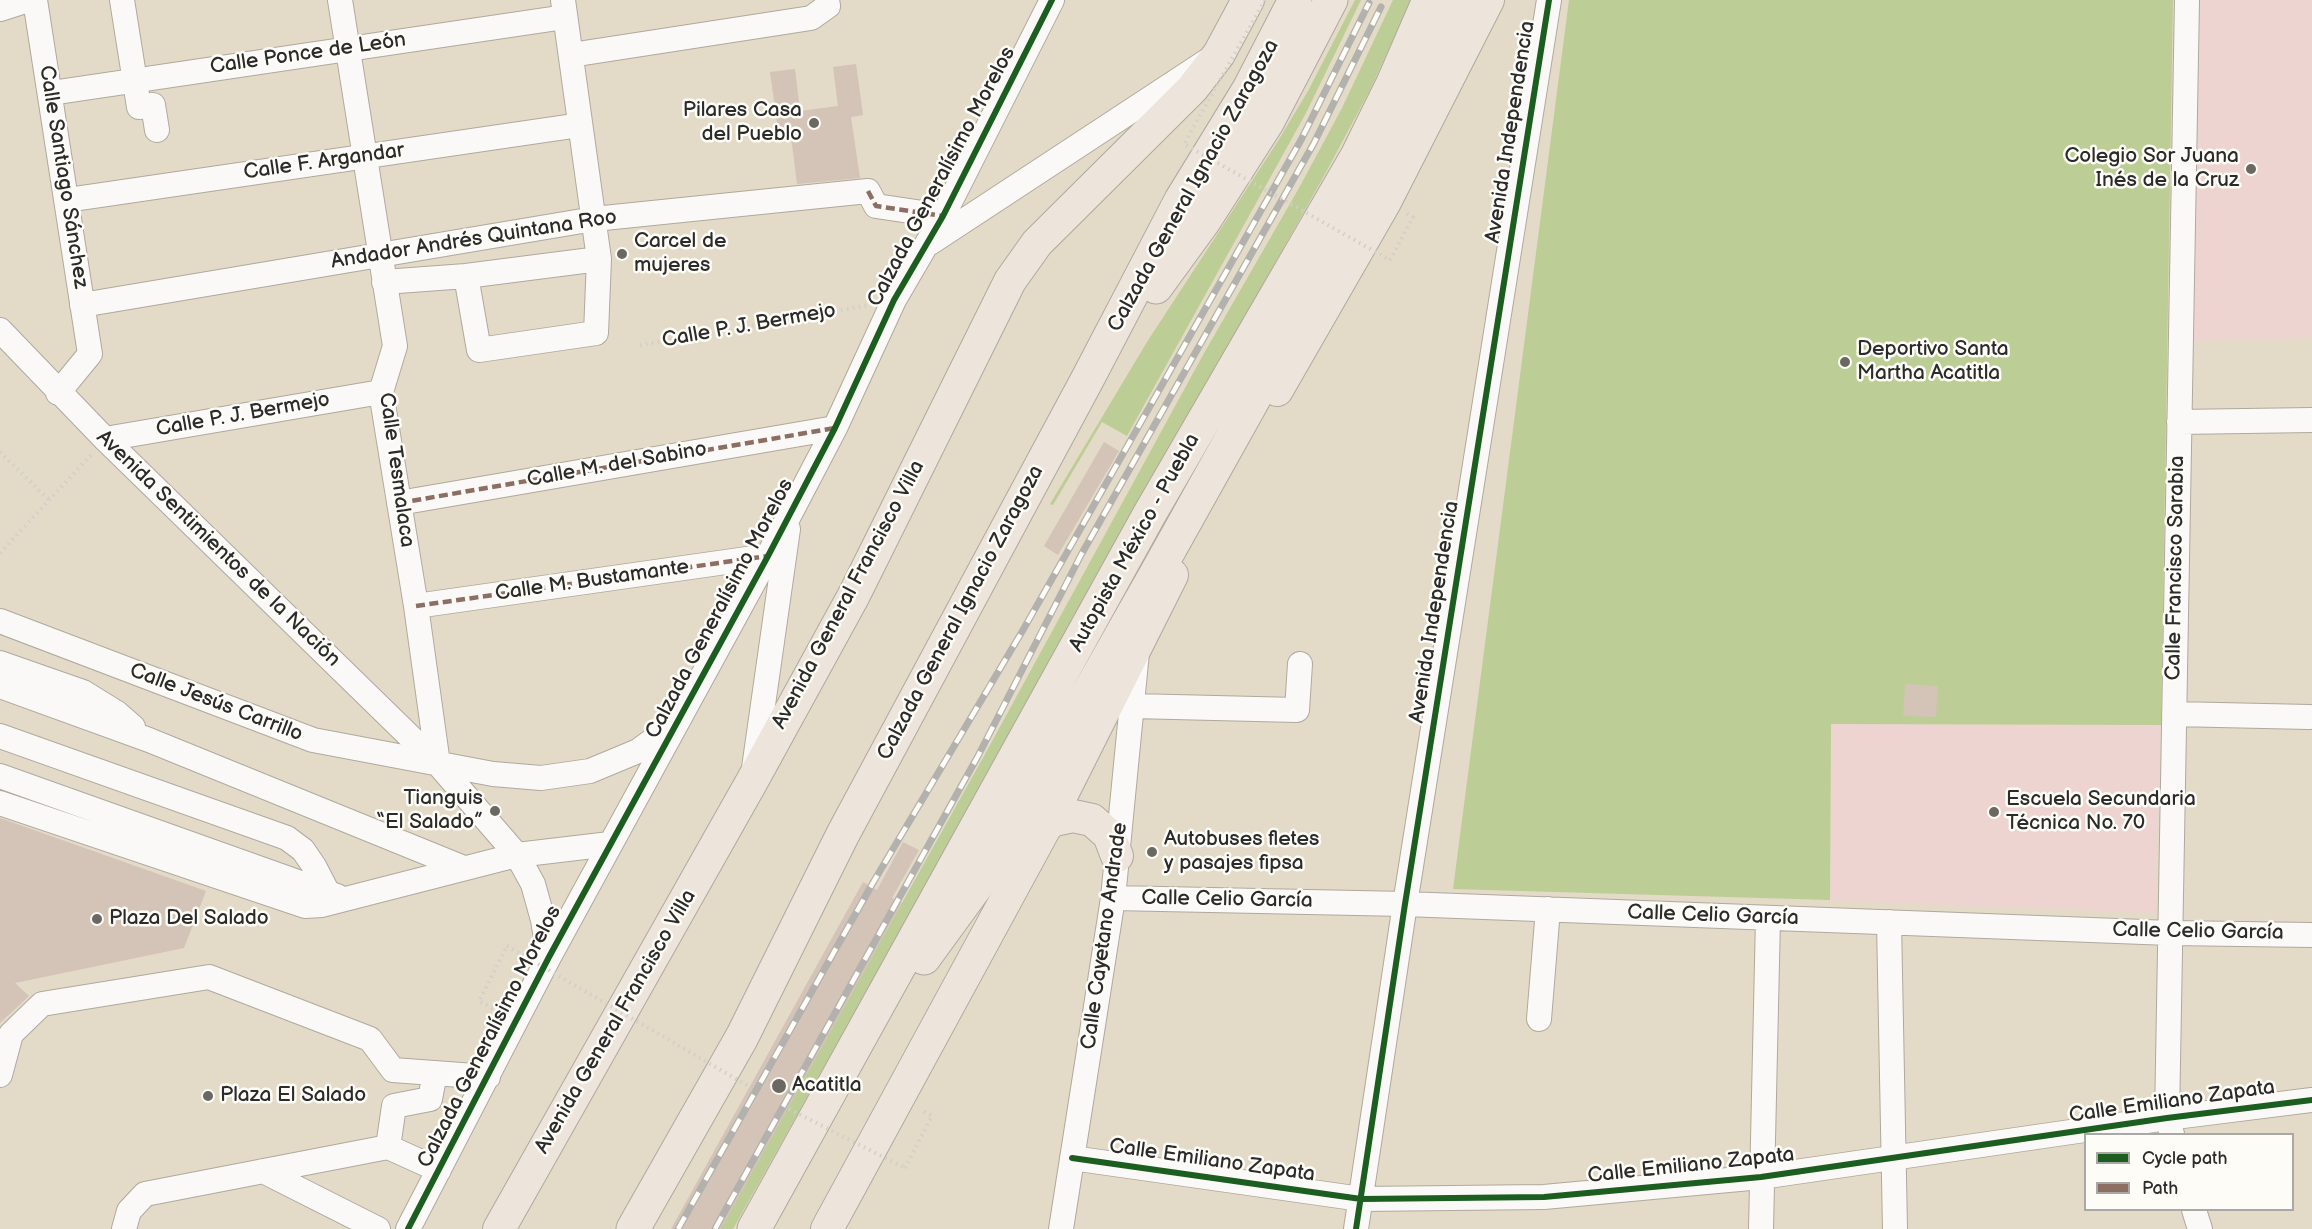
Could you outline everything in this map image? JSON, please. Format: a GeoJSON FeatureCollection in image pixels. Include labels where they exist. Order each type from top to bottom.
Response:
{"type":"FeatureCollection","features":[{"type":"Feature","properties":{"kind":"highway","name":"Calzada General Ignacio Zaragoza"},"geometry":{"type":"LineString","coordinates":[[633,1229],[742,1037],[843,834],[1181,200],[1249,89],[1295,0]]}},
{"type":"Feature","properties":{"kind":"highway","name":"Autopista México - Puebla"},"geometry":{"type":"LineString","coordinates":[[834,1084],[1149,515],[1357,156],[1393,83],[1429,0]]}},
{"type":"Feature","properties":{"kind":"highway"},"geometry":{"type":"LineString","coordinates":[[753,1229],[834,1084],[987,870],[1381,171],[1443,45],[1462,0]]}},
{"type":"Feature","properties":{"kind":"highway"},"geometry":{"type":"LineString","coordinates":[[1087,380],[1204,221],[1268,121],[1328,8]]}},
{"type":"Feature","properties":{"kind":"highway"},"geometry":{"type":"LineString","coordinates":[[1138,641],[1157,572]]}},
{"type":"Feature","properties":{"kind":"main road","name":"Avenida General Francisco Villa"},"geometry":{"type":"LineString","coordinates":[[499,1229],[751,783],[854,595],[990,317],[1019,266],[1037,243],[1076,203],[1192,89],[1219,54],[1248,0]]}},
{"type":"Feature","properties":{"kind":"main road"},"geometry":{"type":"LineString","coordinates":[[826,1229],[1046,826],[1184,552],[1385,202],[1488,0]]}},
{"type":"Feature","properties":{"kind":"main road"},"geometry":{"type":"LineString","coordinates":[[1046,826],[1054,820],[1073,816],[1092,820],[1109,835],[1118,856]]}},
{"type":"Feature","properties":{"kind":"street"},"geometry":{"type":"LineString","coordinates":[[0,9],[28,0]]}},
{"type":"Feature","properties":{"kind":"street","name":"Calle Santiago Sánchez"},"geometry":{"type":"LineString","coordinates":[[35,0],[90,354],[58,393]]}},
{"type":"Feature","properties":{"kind":"street"},"geometry":{"type":"LineString","coordinates":[[122,0],[139,108],[153,105],[157,130]]}},
{"type":"Feature","properties":{"kind":"street","name":"Calle Tesmalaca"},"geometry":{"type":"LineString","coordinates":[[340,0],[395,346],[381,392],[416,606],[438,764]]}},
{"type":"Feature","properties":{"kind":"street"},"geometry":{"type":"LineString","coordinates":[[571,55],[811,18],[828,6],[827,0]]}},
{"type":"Feature","properties":{"kind":"street","name":"Calzada Generalísimo Morelos"},"geometry":{"type":"LineString","coordinates":[[408,1229],[549,957],[768,556],[835,428],[894,300],[944,216],[1052,0]]}},
{"type":"Feature","properties":{"kind":"street","name":"Avenida Independencia"},"geometry":{"type":"LineString","coordinates":[[1356,1229],[1405,904],[1549,0]]}},
{"type":"Feature","properties":{"kind":"street","name":"Calle Francisco Sarabia"},"geometry":{"type":"LineString","coordinates":[[2169,1126],[2170,933],[2187,0]]}},
{"type":"Feature","properties":{"kind":"street"},"geometry":{"type":"LineString","coordinates":[[466,276],[479,350],[596,333],[599,259],[564,8]]}},
{"type":"Feature","properties":{"kind":"street","name":"Calle Ponce de León"},"geometry":{"type":"LineString","coordinates":[[51,93],[348,49],[564,8]]}},
{"type":"Feature","properties":{"kind":"street"},"geometry":{"type":"LineString","coordinates":[[924,247],[1219,54]]}},
{"type":"Feature","properties":{"kind":"street","name":"Calle F. Argandar"},"geometry":{"type":"LineString","coordinates":[[67,200],[580,125]]}},
{"type":"Feature","properties":{"kind":"street","name":"Andador Andrés Quintana Roo"},"geometry":{"type":"LineString","coordinates":[[82,305],[594,219],[868,191],[876,206],[944,216]]}},
{"type":"Feature","properties":{"kind":"street"},"geometry":{"type":"LineString","coordinates":[[384,282],[466,276],[599,259]]}},
{"type":"Feature","properties":{"kind":"street","name":"Avenida Sentimientos de la Nación"},"geometry":{"type":"LineString","coordinates":[[0,330],[58,393],[438,764],[517,855],[533,884],[543,920],[549,957]]}},
{"type":"Feature","properties":{"kind":"street","name":"Calle P. J. Bermejo"},"geometry":{"type":"LineString","coordinates":[[105,439],[381,392]]}},
{"type":"Feature","properties":{"kind":"street"},"geometry":{"type":"LineString","coordinates":[[2179,422],[2312,420]]}},
{"type":"Feature","properties":{"kind":"street","name":"Calle M. del Sabino"},"geometry":{"type":"LineString","coordinates":[[399,503],[835,428]]}},
{"type":"Feature","properties":{"kind":"street"},"geometry":{"type":"LineString","coordinates":[[751,783],[791,512]]}},
{"type":"Feature","properties":{"kind":"street","name":"Calle M. Bustamante"},"geometry":{"type":"LineString","coordinates":[[416,606],[768,556]]}},
{"type":"Feature","properties":{"kind":"street","name":"Calle Jesús Carrillo"},"geometry":{"type":"LineString","coordinates":[[0,621],[313,740],[438,764]]}},
{"type":"Feature","properties":{"kind":"street","name":"Calle Cayetano Andrade"},"geometry":{"type":"LineString","coordinates":[[1061,1229],[1113,898],[1138,641]]}},
{"type":"Feature","properties":{"kind":"street"},"geometry":{"type":"LineString","coordinates":[[0,663],[83,692],[117,713],[149,740]]}},
{"type":"Feature","properties":{"kind":"street"},"geometry":{"type":"LineString","coordinates":[[1133,706],[1297,710],[1300,664]]}},
{"type":"Feature","properties":{"kind":"street"},"geometry":{"type":"LineString","coordinates":[[0,686],[149,740],[464,868]]}},
{"type":"Feature","properties":{"kind":"street"},"geometry":{"type":"LineString","coordinates":[[2174,714],[2309,717]]}},
{"type":"Feature","properties":{"kind":"street"},"geometry":{"type":"LineString","coordinates":[[438,764],[517,777],[564,776],[590,771],[638,751],[679,720]]}},
{"type":"Feature","properties":{"kind":"street"},"geometry":{"type":"LineString","coordinates":[[0,736],[287,838],[303,850],[337,896]]}},
{"type":"Feature","properties":{"kind":"street"},"geometry":{"type":"LineString","coordinates":[[0,776],[337,896]]}},
{"type":"Feature","properties":{"kind":"street"},"geometry":{"type":"LineString","coordinates":[[0,803],[313,907],[337,896],[517,855],[610,844]]}},
{"type":"Feature","properties":{"kind":"street","name":"Calle Celio García"},"geometry":{"type":"LineString","coordinates":[[1113,898],[1405,904],[2170,933],[2312,935]]}},
{"type":"Feature","properties":{"kind":"street"},"geometry":{"type":"LineString","coordinates":[[1539,1019],[1548,909]]}},
{"type":"Feature","properties":{"kind":"street"},"geometry":{"type":"LineString","coordinates":[[1761,1229],[1768,918]]}},
{"type":"Feature","properties":{"kind":"street"},"geometry":{"type":"LineString","coordinates":[[1889,922],[1895,1229]]}},
{"type":"Feature","properties":{"kind":"street"},"geometry":{"type":"LineString","coordinates":[[0,1075],[11,1034],[42,1004],[209,977],[370,1039],[393,1070],[488,1077]]}},
{"type":"Feature","properties":{"kind":"street"},"geometry":{"type":"LineString","coordinates":[[388,1147],[394,1106],[430,1099],[435,1073]]}},
{"type":"Feature","properties":{"kind":"street","name":"Calle Emiliano Zapata"},"geometry":{"type":"LineString","coordinates":[[2111,1133],[2169,1126],[2312,1100]]}},
{"type":"Feature","properties":{"kind":"street","name":"Calle Emiliano Zapata"},"geometry":{"type":"LineString","coordinates":[[1072,1158],[1361,1199],[1544,1197],[1761,1177],[2084,1136]]}},
{"type":"Feature","properties":{"kind":"street"},"geometry":{"type":"LineString","coordinates":[[124,1229],[129,1211],[145,1194],[388,1147],[439,1170]]}},
{"type":"Feature","properties":{"kind":"street"},"geometry":{"type":"LineString","coordinates":[[263,1171],[378,1229]]}},
{"type":"Feature","properties":{"kind":"street"},"geometry":{"type":"LineString","coordinates":[[2195,1211],[2200,1229]]}},
{"type":"Feature","properties":{"kind":"path"},"geometry":{"type":"LineString","coordinates":[[1265,0],[1184,144],[1390,260],[1413,217]]}},
{"type":"Feature","properties":{"kind":"path"},"geometry":{"type":"LineString","coordinates":[[0,554],[105,439]]}},
{"type":"Feature","properties":{"kind":"path"},"geometry":{"type":"LineString","coordinates":[[0,452],[50,501]]}},
{"type":"Feature","properties":{"kind":"path"},"geometry":{"type":"LineString","coordinates":[[479,1001],[507,946],[750,1087]]}},
{"type":"Feature","properties":{"kind":"path"},"geometry":{"type":"LineString","coordinates":[[789,1109],[905,1168],[932,1116]]}},
{"type":"Feature","properties":{"kind":"shaded area","name":"Colegio Sor Juana Inés de la Cruz"},"geometry":{"type":"Polygon","coordinates":[[[2193,0],[2312,0],[2312,338],[2187,341],[2193,0]]]}},
{"type":"Feature","properties":{"kind":"shaded area","name":"Escuela Secundaria Técnica No. 70"},"geometry":{"type":"Polygon","coordinates":[[[1831,724],[2161,725],[2155,913],[1830,900],[1831,724]]]}},
{"type":"Feature","properties":{"kind":"green space"},"geometry":{"type":"Polygon","coordinates":[[[1355,0],[1361,0],[1306,113],[1127,436],[1102,422],[1053,505],[1050,504],[1147,342],[1278,141],[1308,91],[1355,0]]]}},
{"type":"Feature","properties":{"kind":"green space"},"geometry":{"type":"Polygon","coordinates":[[[1393,0],[1449,0],[1435,33],[1403,18],[1370,90],[1325,174],[733,1229],[720,1229],[984,756],[1203,355],[1299,188],[1342,108],[1393,0]]]}},
{"type":"Feature","properties":{"kind":"green space","name":"Deportivo Santa Martha Acatitla"},"geometry":{"type":"Polygon","coordinates":[[[1569,0],[2173,0],[2161,725],[1831,724],[1830,900],[1453,889],[1569,0]]]}},
{"type":"Feature","properties":{"kind":"building","name":"Pilares Casa del Pueblo"},"geometry":{"type":"Polygon","coordinates":[[[856,64],[863,115],[851,117],[860,178],[797,184],[790,128],[778,130],[770,72],[795,69],[800,111],[838,106],[833,67],[856,64]]]}},
{"type":"Feature","properties":{"kind":"building"},"geometry":{"type":"Polygon","coordinates":[[[1104,442],[1119,451],[1058,555],[1044,546],[1104,442]]]}},
{"type":"Feature","properties":{"kind":"building"},"geometry":{"type":"Polygon","coordinates":[[[1905,684],[1938,686],[1936,717],[1903,716],[1905,684]]]}},
{"type":"Feature","properties":{"kind":"building","name":"Plaza Del Salado"},"geometry":{"type":"Polygon","coordinates":[[[0,818],[206,891],[184,948],[15,983],[29,996],[0,1023],[0,818]]]}},
{"type":"Feature","properties":{"kind":"building"},"geometry":{"type":"Polygon","coordinates":[[[903,842],[919,850],[892,898],[902,903],[721,1229],[671,1229],[863,882],[877,890],[903,842]]]}},
{"type":"Feature","properties":{"kind":"railway"},"geometry":{"type":"LineString","coordinates":[[678,1229],[874,881],[1023,630],[1301,140],[1369,3]]}},
{"type":"Feature","properties":{"kind":"railway"},"geometry":{"type":"LineString","coordinates":[[715,1229],[978,756],[1081,555],[1314,143],[1381,7]]}},
{"type":"Feature","properties":{"kind":"marked path"},"geometry":{"type":"LineString","coordinates":[[868,191],[876,206],[943,216]]}},
{"type":"Feature","properties":{"kind":"marked path"},"geometry":{"type":"LineString","coordinates":[[399,503],[835,428]]}},
{"type":"Feature","properties":{"kind":"marked path"},"geometry":{"type":"LineString","coordinates":[[416,606],[768,556]]}},
{"type":"Feature","properties":{"kind":"cycle path"},"geometry":{"type":"LineString","coordinates":[[408,1229],[549,957],[768,556],[835,428],[894,300],[943,216],[1052,0]]}},
{"type":"Feature","properties":{"kind":"cycle path"},"geometry":{"type":"LineString","coordinates":[[1356,1229],[1405,904],[1549,0]]}},
{"type":"Feature","properties":{"kind":"cycle path"},"geometry":{"type":"LineString","coordinates":[[1072,1158],[1361,1199],[1544,1197],[1761,1177],[2167,1118],[2312,1100]]}},
{"type":"Feature","properties":{"kind":"place","name":"Pilares Casa del Pueblo"},"geometry":{"type":"Point","coordinates":[814,123]}},
{"type":"Feature","properties":{"kind":"place","name":"Colegio Sor Juana Inés de la Cruz"},"geometry":{"type":"Point","coordinates":[2251,169]}},
{"type":"Feature","properties":{"kind":"place","name":"Carcel de mujeres"},"geometry":{"type":"Point","coordinates":[622,254]}},
{"type":"Feature","properties":{"kind":"place","name":"Deportivo Santa Martha Acatitla"},"geometry":{"type":"Point","coordinates":[1845,362]}},
{"type":"Feature","properties":{"kind":"place","name":"Tianguis “El Salado”"},"geometry":{"type":"Point","coordinates":[495,811]}},
{"type":"Feature","properties":{"kind":"place","name":"Escuela Secundaria Técnica No. 70"},"geometry":{"type":"Point","coordinates":[1994,812]}},
{"type":"Feature","properties":{"kind":"place","name":"Autobuses fletes y pasajes fipsa"},"geometry":{"type":"Point","coordinates":[1152,852]}},
{"type":"Feature","properties":{"kind":"place","name":"Plaza Del Salado"},"geometry":{"type":"Point","coordinates":[97,919]}},
{"type":"Feature","properties":{"kind":"place","name":"Acatitla"},"geometry":{"type":"Point","coordinates":[779,1086]}},
{"type":"Feature","properties":{"kind":"place","name":"Plaza El Salado"},"geometry":{"type":"Point","coordinates":[208,1096]}}]}
